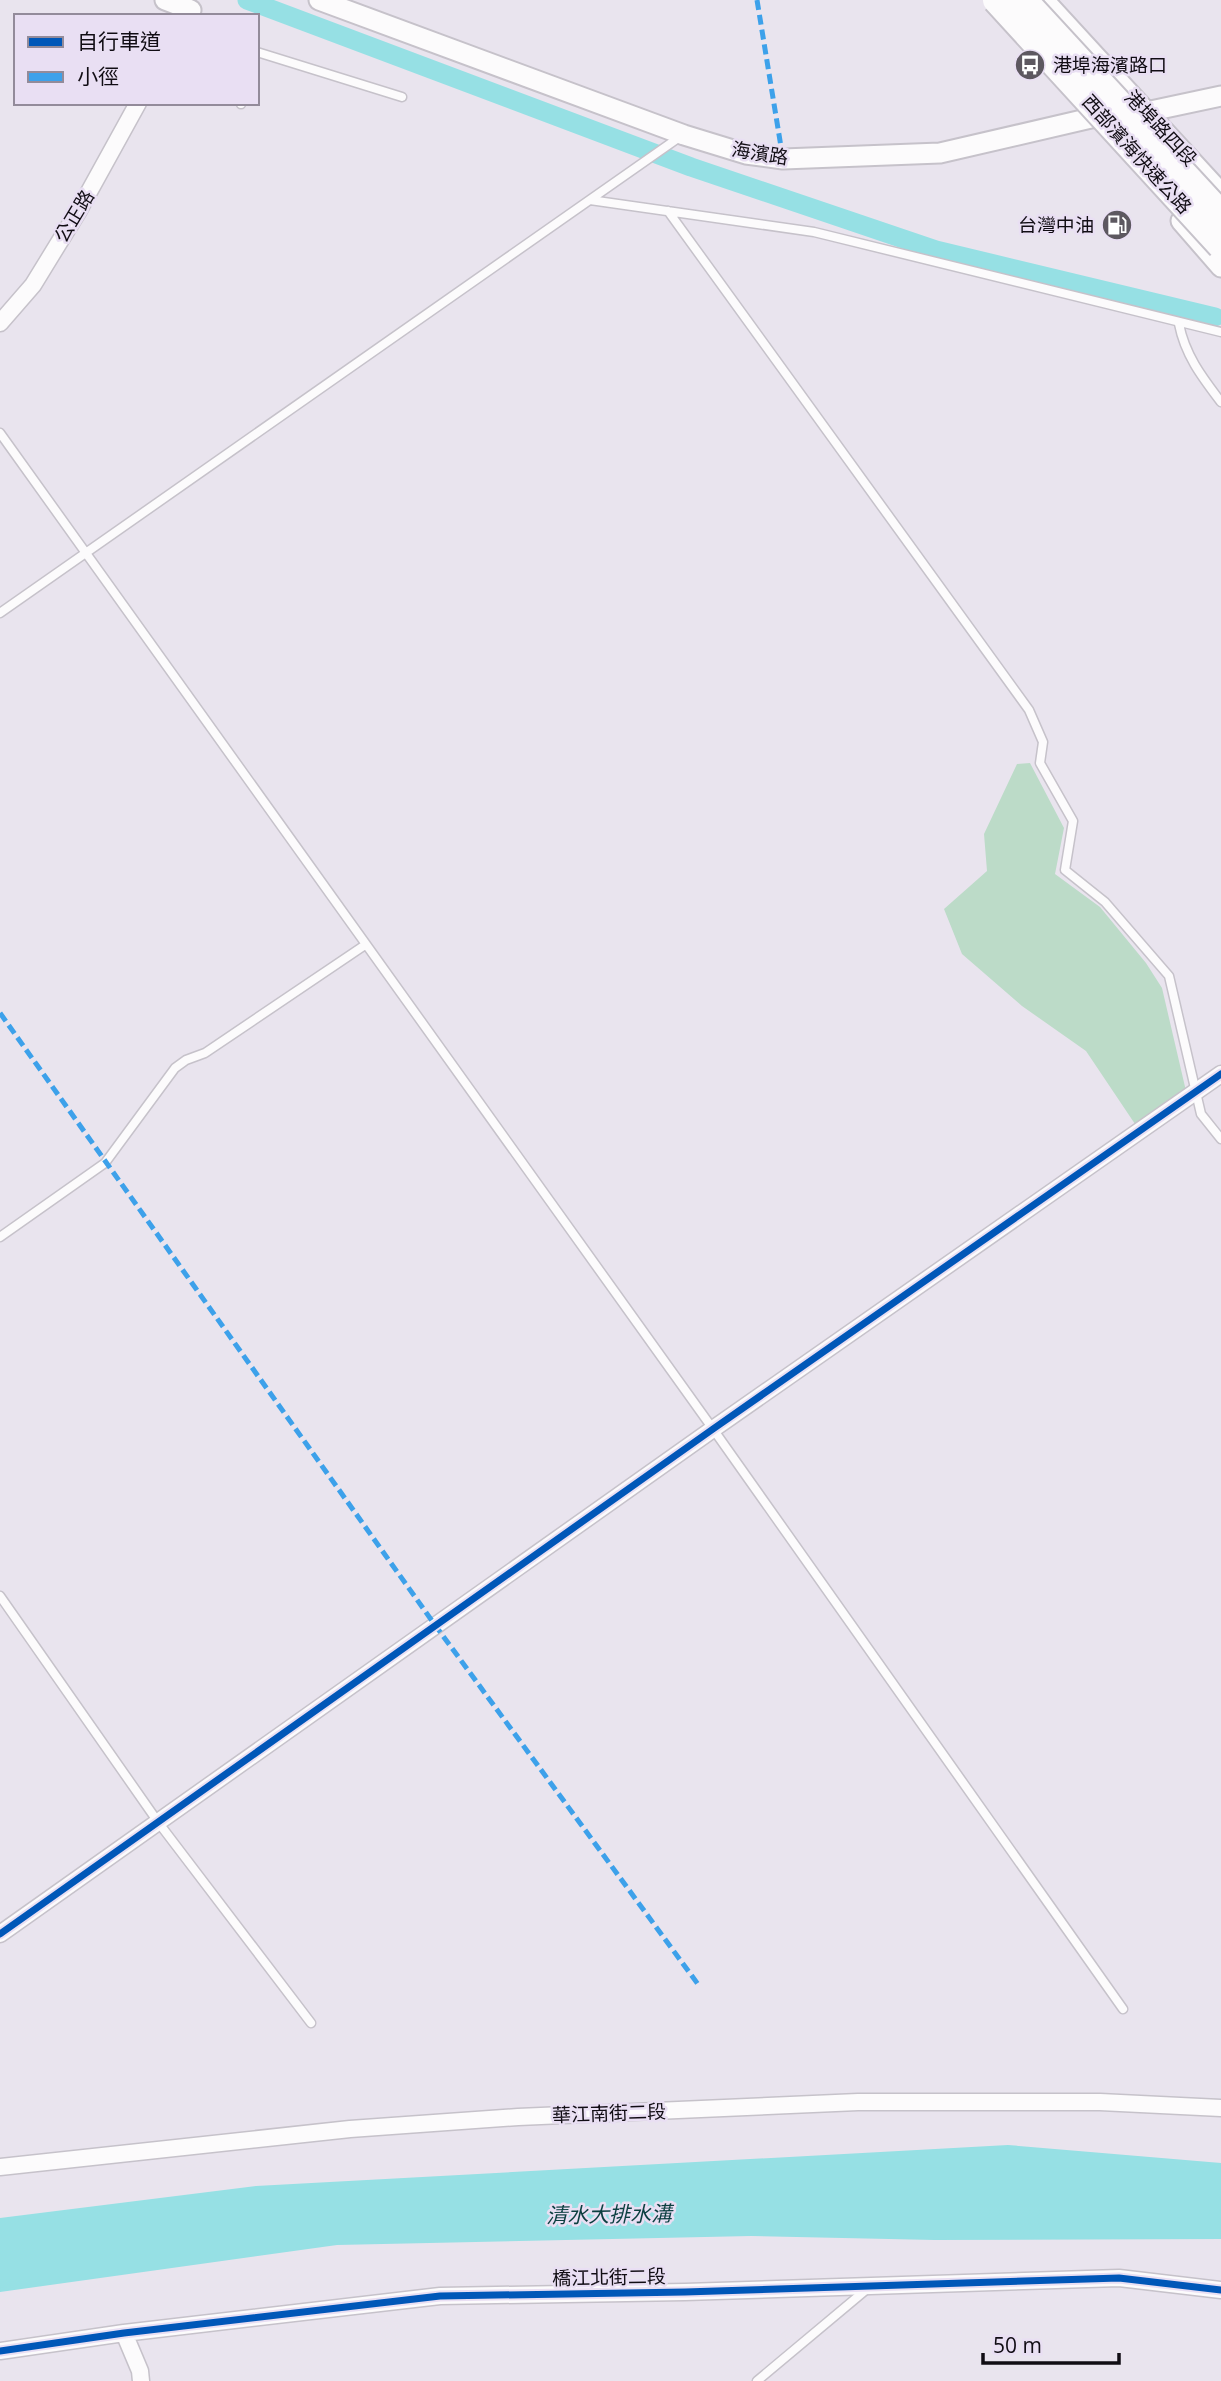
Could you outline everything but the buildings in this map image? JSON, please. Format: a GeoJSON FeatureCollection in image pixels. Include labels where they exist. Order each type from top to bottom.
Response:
{"type":"FeatureCollection","features":[{"type":"Feature","properties":{"kind":"highway","name":"西部濱海快速公路"},"geometry":{"type":"LineString","coordinates":[[996,0],[1221,246]]}},
{"type":"Feature","properties":{"kind":"highway","name":"西部濱海快速公路"},"geometry":{"type":"LineString","coordinates":[[1024,0],[1221,214]]}},
{"type":"Feature","properties":{"kind":"street"},"geometry":{"type":"LineString","coordinates":[[165,0],[193,10]]}},
{"type":"Feature","properties":{"kind":"street","name":"海濱路"},"geometry":{"type":"LineString","coordinates":[[319,0],[676,140],[783,159],[940,153],[1091,118],[1146,112],[1221,96]]}},
{"type":"Feature","properties":{"kind":"street"},"geometry":{"type":"LineString","coordinates":[[980,0],[1091,118],[1221,267]]}},
{"type":"Feature","properties":{"kind":"street","name":"港埠路四段"},"geometry":{"type":"LineString","coordinates":[[1044,0],[1221,193]]}},
{"type":"Feature","properties":{"kind":"street","name":"公正路"},"geometry":{"type":"LineString","coordinates":[[0,323],[33,285],[79,210],[137,105]]}},
{"type":"Feature","properties":{"kind":"street"},"geometry":{"type":"LineString","coordinates":[[0,1934],[1221,1073]]}},
{"type":"Feature","properties":{"kind":"street","name":"華江南街二段"},"geometry":{"type":"LineString","coordinates":[[0,2167],[350,2129],[518,2116],[858,2102],[1100,2102],[1221,2108]]}},
{"type":"Feature","properties":{"kind":"street","name":"橋江北街二段"},"geometry":{"type":"LineString","coordinates":[[0,2351],[124,2333],[440,2296],[1119,2278],[1221,2290]]}},
{"type":"Feature","properties":{"kind":"street"},"geometry":{"type":"LineString","coordinates":[[124,2333],[140,2371],[141,2381]]}},
{"type":"Feature","properties":{"kind":"lane"},"geometry":{"type":"LineString","coordinates":[[259,53],[402,97]]}},
{"type":"Feature","properties":{"kind":"lane"},"geometry":{"type":"LineString","coordinates":[[0,614],[676,140]]}},
{"type":"Feature","properties":{"kind":"lane"},"geometry":{"type":"LineString","coordinates":[[590,200],[814,232],[1179,324],[1221,332]]}},
{"type":"Feature","properties":{"kind":"lane"},"geometry":{"type":"LineString","coordinates":[[668,211],[1029,710],[1042,742],[1040,763],[1073,821],[1065,870],[1104,902],[1169,976],[1201,1114],[1221,1139]]}},
{"type":"Feature","properties":{"kind":"lane"},"geometry":{"type":"LineString","coordinates":[[1179,324],[1182,343],[1196,368],[1221,402]]}},
{"type":"Feature","properties":{"kind":"lane"},"geometry":{"type":"LineString","coordinates":[[0,433],[713,1429],[1124,2009]]}},
{"type":"Feature","properties":{"kind":"lane"},"geometry":{"type":"LineString","coordinates":[[0,1237],[105,1163],[176,1068],[186,1060],[205,1053],[365,945]]}},
{"type":"Feature","properties":{"kind":"lane"},"geometry":{"type":"LineString","coordinates":[[0,1596],[158,1822],[311,2023]]}},
{"type":"Feature","properties":{"kind":"lane"},"geometry":{"type":"LineString","coordinates":[[757,2381],[870,2286]]}},
{"type":"Feature","properties":{"kind":"green space"},"geometry":{"type":"Polygon","coordinates":[[[1030,763],[1064,828],[1055,874],[1100,907],[1146,963],[1162,988],[1186,1091],[1135,1124],[1086,1051],[1022,1006],[962,954],[944,909],[987,871],[984,834],[1017,764],[1030,763]]]}},
{"type":"Feature","properties":{"kind":"water","name":"清水大排水溝"},"geometry":{"type":"Polygon","coordinates":[[[1008,2145],[1221,2163],[1221,2239],[935,2240],[751,2236],[337,2245],[0,2292],[0,2218],[256,2186],[1008,2145]]]}},
{"type":"Feature","properties":{"kind":"waterway"},"geometry":{"type":"LineString","coordinates":[[247,0],[691,167],[936,250],[1215,317]]}},
{"type":"Feature","properties":{"kind":"marked path"},"geometry":{"type":"LineString","coordinates":[[757,0],[783,159]]}},
{"type":"Feature","properties":{"kind":"marked path"},"geometry":{"type":"LineString","coordinates":[[0,1013],[435,1625],[700,1987]]}},
{"type":"Feature","properties":{"kind":"cycle path"},"geometry":{"type":"LineString","coordinates":[[0,1934],[713,1429],[1221,1074]]}},
{"type":"Feature","properties":{"kind":"cycle path"},"geometry":{"type":"LineString","coordinates":[[0,2351],[124,2333],[440,2296],[685,2292],[1119,2278],[1221,2290]]}},
{"type":"Feature","properties":{"kind":"place","name":"港埠海濱路口"},"geometry":{"type":"Point","coordinates":[1030,65]}},
{"type":"Feature","properties":{"kind":"place","name":"台灣中油"},"geometry":{"type":"Point","coordinates":[1117,225]}}]}
